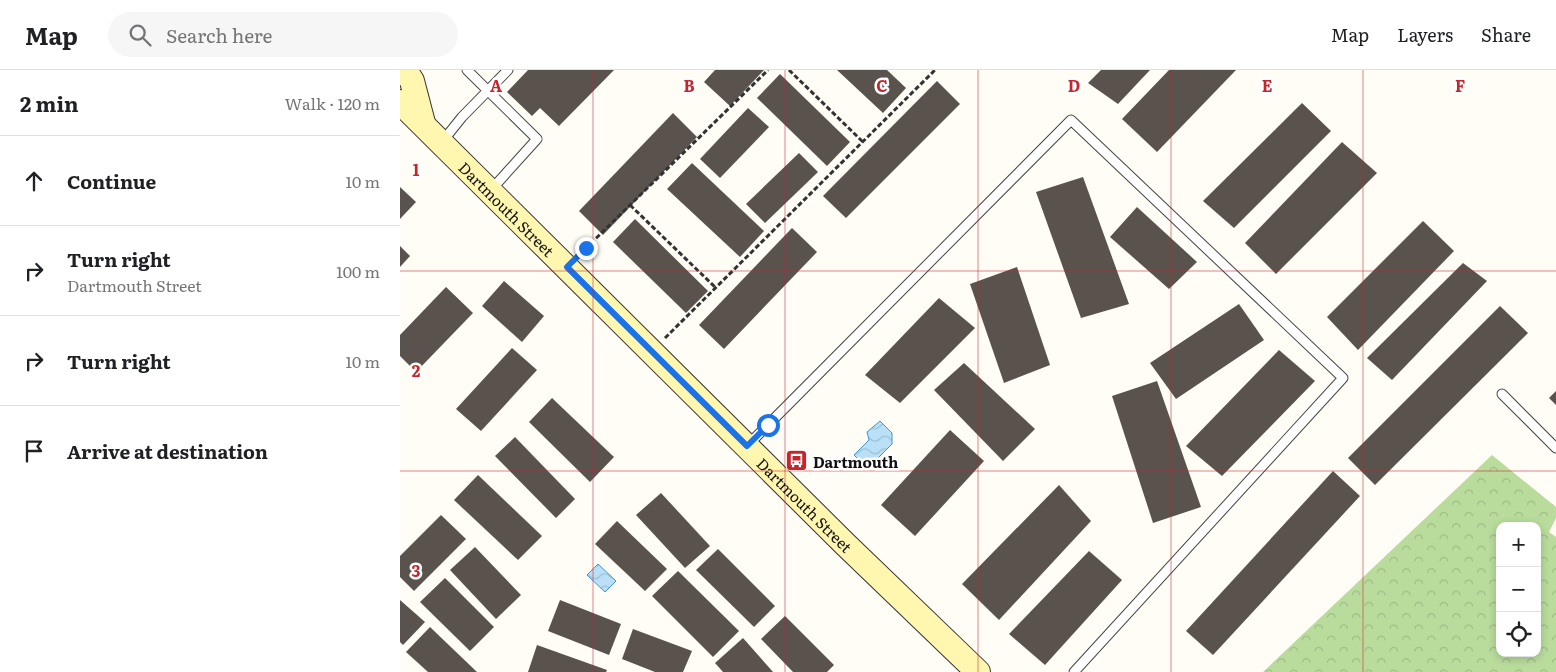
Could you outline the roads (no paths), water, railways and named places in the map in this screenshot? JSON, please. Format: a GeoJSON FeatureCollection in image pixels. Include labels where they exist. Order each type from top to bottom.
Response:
{"type":"FeatureCollection","features":[{"type":"Feature","properties":{"kind":"street"},"geometry":{"type":"LineString","coordinates":[[400,120],[423,123],[412,81],[405,70]]}},
{"type":"Feature","properties":{"kind":"street","name":"Dartmouth Street"},"geometry":{"type":"LineString","coordinates":[[400,102],[978,672]]}},
{"type":"Feature","properties":{"kind":"lane"},"geometry":{"type":"LineString","coordinates":[[468,70],[538,139],[490,191]]}},
{"type":"Feature","properties":{"kind":"lane"},"geometry":{"type":"LineString","coordinates":[[442,142],[508,70]]}},
{"type":"Feature","properties":{"kind":"lane"},"geometry":{"type":"LineString","coordinates":[[747,446],[1071,120],[1343,378],[1074,672]]}},
{"type":"Feature","properties":{"kind":"lane"},"geometry":{"type":"LineString","coordinates":[[1502,394],[1556,448]]}},
{"type":"Feature","properties":{"kind":"water"},"geometry":{"type":"Polygon","coordinates":[[[880,421],[892,433],[892,444],[875,461],[870,459],[864,465],[854,455],[869,440],[867,432],[880,421]]]}},
{"type":"Feature","properties":{"kind":"water"},"geometry":{"type":"Polygon","coordinates":[[[598,564],[616,581],[605,592],[587,575],[598,564]]]}},
{"type":"Feature","properties":{"kind":"place","name":"Dartmouth"},"geometry":{"type":"Point","coordinates":[797,461]}}]}
